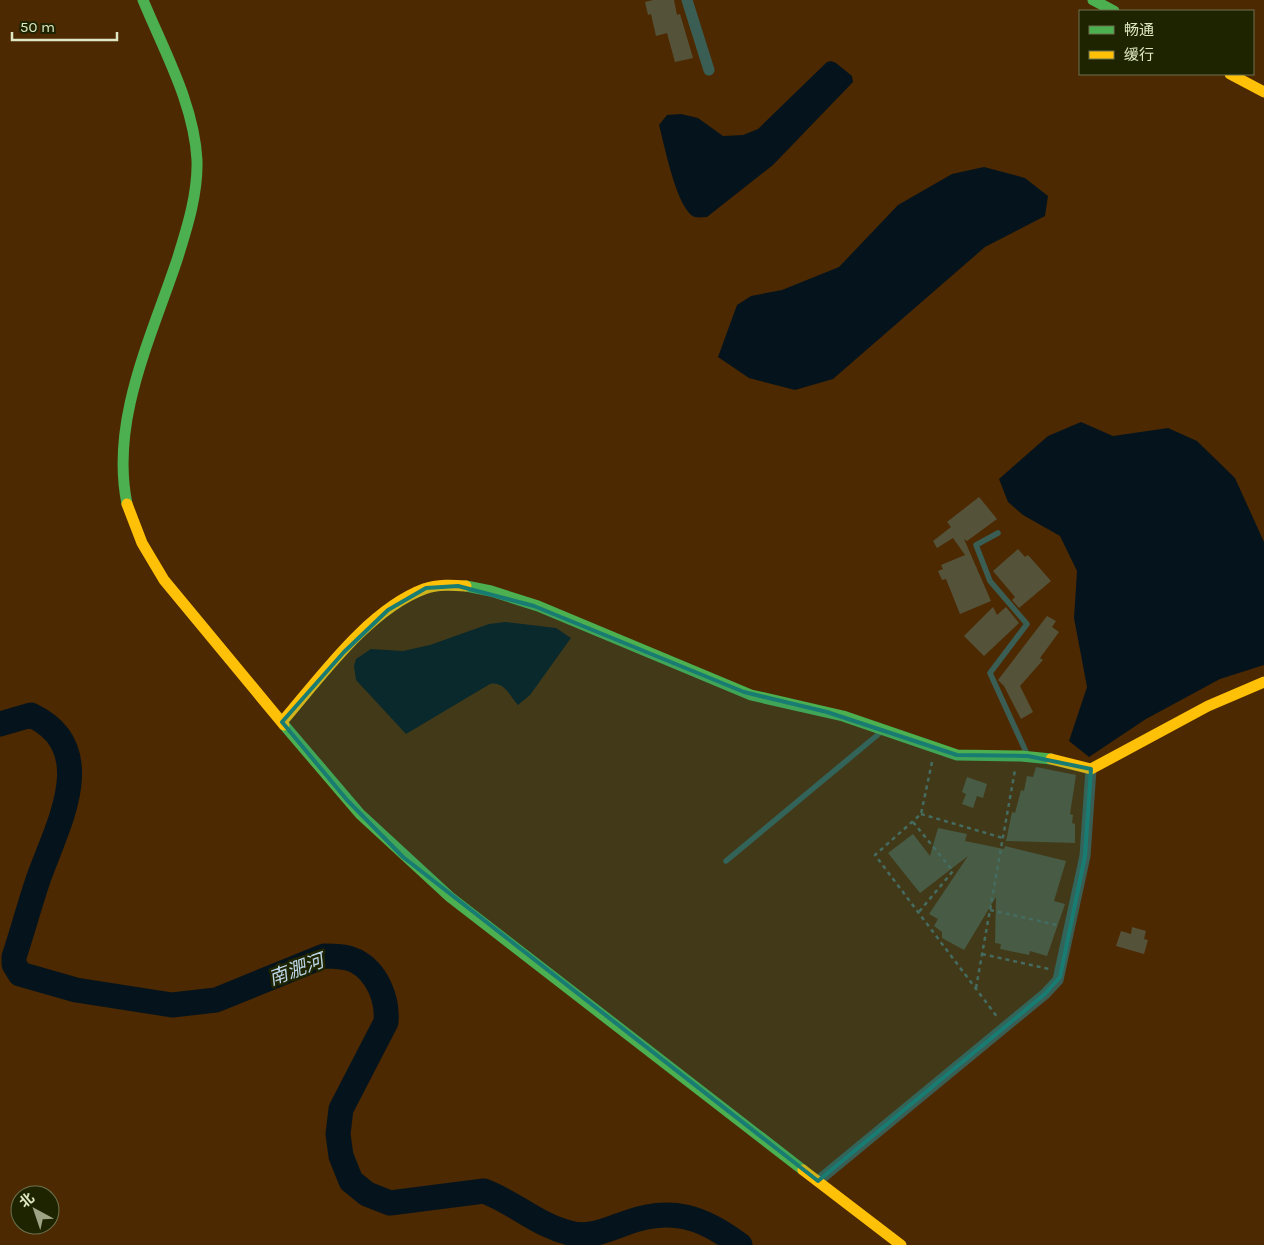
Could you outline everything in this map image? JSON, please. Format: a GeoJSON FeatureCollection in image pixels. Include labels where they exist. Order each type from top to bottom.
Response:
{"type":"FeatureCollection","features":[{"type":"Feature","properties":{"kind":"street"},"geometry":{"type":"LineString","coordinates":[[143,0],[187,109],[195,140],[198,165],[197,187],[190,220],[128,405],[121,454],[126,498],[133,523],[153,563],[348,800],[403,857],[450,897],[901,1245]]}},
{"type":"Feature","properties":{"kind":"street"},"geometry":{"type":"LineString","coordinates":[[687,0],[709,70]]}},
{"type":"Feature","properties":{"kind":"street"},"geometry":{"type":"LineString","coordinates":[[1093,0],[1112,10]]}},
{"type":"Feature","properties":{"kind":"street"},"geometry":{"type":"LineString","coordinates":[[1232,75],[1264,92]]}},
{"type":"Feature","properties":{"kind":"street"},"geometry":{"type":"LineString","coordinates":[[282,722],[344,652],[388,610],[409,596],[426,588],[444,585],[481,588],[534,606],[744,692],[827,712],[957,755],[979,758],[1023,756],[1060,760],[1091,769],[1208,706],[1264,682]]}},
{"type":"Feature","properties":{"kind":"street"},"geometry":{"type":"LineString","coordinates":[[818,1181],[1053,987],[1062,972],[1085,856],[1091,769]]}},
{"type":"Feature","properties":{"kind":"lane"},"geometry":{"type":"LineString","coordinates":[[998,533],[976,545],[990,582],[1027,624],[990,673],[1023,756]]}},
{"type":"Feature","properties":{"kind":"lane"},"geometry":{"type":"LineString","coordinates":[[726,861],[883,730]]}},
{"type":"Feature","properties":{"kind":"path"},"geometry":{"type":"LineString","coordinates":[[935,748],[921,814],[874,855],[1005,1027]]}},
{"type":"Feature","properties":{"kind":"path"},"geometry":{"type":"LineString","coordinates":[[976,989],[1003,838],[1023,756]]}},
{"type":"Feature","properties":{"kind":"path"},"geometry":{"type":"LineString","coordinates":[[921,814],[1003,838]]}},
{"type":"Feature","properties":{"kind":"path"},"geometry":{"type":"LineString","coordinates":[[913,822],[953,871],[918,913]]}},
{"type":"Feature","properties":{"kind":"path"},"geometry":{"type":"LineString","coordinates":[[990,910],[1070,928]]}},
{"type":"Feature","properties":{"kind":"path"},"geometry":{"type":"LineString","coordinates":[[982,954],[1062,972]]}},
{"type":"Feature","properties":{"kind":"highlighted area"},"geometry":{"type":"Polygon","coordinates":[[[458,586],[534,606],[744,692],[827,712],[957,755],[1028,756],[1091,769],[1085,856],[1060,977],[1045,994],[818,1181],[403,857],[347,800],[282,722],[344,652],[388,610],[426,588],[458,586]]]}},
{"type":"Feature","properties":{"kind":"shaded area"},"geometry":{"type":"Polygon","coordinates":[[[0,0],[1264,0],[1264,1245],[0,1245],[0,0]]]}},
{"type":"Feature","properties":{"kind":"shaded area"},"geometry":{"type":"Polygon","coordinates":[[[831,61],[852,76],[853,82],[773,165],[707,217],[695,217],[688,212],[677,190],[659,125],[667,115],[681,114],[698,118],[723,136],[743,135],[758,129],[827,62],[831,61]]]}},
{"type":"Feature","properties":{"kind":"shaded area"},"geometry":{"type":"Polygon","coordinates":[[[984,167],[1025,178],[1048,196],[1045,216],[985,247],[833,379],[795,390],[749,378],[718,357],[737,305],[751,296],[782,290],[839,267],[898,205],[952,174],[984,167]]]}},
{"type":"Feature","properties":{"kind":"shaded area"},"geometry":{"type":"Polygon","coordinates":[[[1081,422],[1113,436],[1168,428],[1197,441],[1235,478],[1264,542],[1264,665],[1220,679],[1146,719],[1089,757],[1069,741],[1087,687],[1074,618],[1077,571],[1060,536],[1023,515],[1008,502],[999,479],[1048,436],[1081,422]]]}},
{"type":"Feature","properties":{"kind":"shaded area"},"geometry":{"type":"Polygon","coordinates":[[[505,622],[556,628],[571,638],[530,695],[518,705],[503,687],[490,684],[406,734],[356,680],[354,666],[356,659],[371,649],[403,651],[430,645],[489,624],[505,622]]]}},
{"type":"Feature","properties":{"kind":"building"},"geometry":{"type":"Polygon","coordinates":[[[674,0],[677,15],[680,14],[693,58],[675,62],[667,33],[656,36],[651,14],[648,15],[645,2],[674,0]]]}},
{"type":"Feature","properties":{"kind":"building"},"geometry":{"type":"Polygon","coordinates":[[[979,497],[997,519],[967,541],[964,539],[991,601],[960,614],[946,579],[942,580],[938,571],[943,569],[941,565],[965,555],[953,538],[937,548],[933,541],[951,527],[947,522],[979,497]]]}},
{"type":"Feature","properties":{"kind":"building"},"geometry":{"type":"Polygon","coordinates":[[[1018,549],[1025,557],[1028,555],[1051,581],[1019,608],[1012,600],[1015,597],[993,571],[1018,549]]]}},
{"type":"Feature","properties":{"kind":"building"},"geometry":{"type":"Polygon","coordinates":[[[993,607],[997,615],[1006,607],[1019,623],[984,656],[964,636],[993,607]]]}},
{"type":"Feature","properties":{"kind":"building"},"geometry":{"type":"Polygon","coordinates":[[[1047,616],[1056,621],[1052,627],[1059,632],[1040,658],[1043,660],[1020,686],[1033,712],[1021,719],[1004,686],[998,680],[1047,616]]]}},
{"type":"Feature","properties":{"kind":"building"},"geometry":{"type":"Polygon","coordinates":[[[1036,767],[1076,775],[1070,814],[1073,815],[1072,823],[1075,824],[1075,843],[1006,841],[1012,812],[1015,813],[1021,790],[1024,791],[1027,776],[1033,777],[1036,767]]]}},
{"type":"Feature","properties":{"kind":"building"},"geometry":{"type":"Polygon","coordinates":[[[967,777],[987,784],[983,798],[977,796],[973,808],[962,804],[966,794],[962,792],[967,777]]]}},
{"type":"Feature","properties":{"kind":"building"},"geometry":{"type":"Polygon","coordinates":[[[938,828],[967,834],[965,841],[1004,849],[1005,846],[1066,861],[1054,901],[1065,904],[1047,956],[1030,951],[1029,955],[1000,949],[1001,944],[995,943],[996,897],[964,950],[942,938],[942,932],[934,926],[938,919],[929,914],[968,856],[920,893],[888,853],[913,834],[930,856],[938,828]]]}},
{"type":"Feature","properties":{"kind":"building"},"geometry":{"type":"Polygon","coordinates":[[[1132,927],[1146,931],[1144,939],[1148,940],[1144,954],[1116,946],[1121,931],[1131,934],[1132,927]]]}},
{"type":"Feature","properties":{"kind":"waterway","name":"南淝河"},"geometry":{"type":"LineString","coordinates":[[0,724],[31,715],[52,729],[64,747],[69,767],[68,789],[63,811],[39,877],[14,957],[14,964],[20,974],[76,990],[172,1005],[216,1000],[324,956],[352,959],[370,972],[375,979],[383,995],[386,1013],[386,1022],[341,1109],[338,1134],[341,1156],[351,1181],[367,1194],[390,1203],[484,1191],[561,1231],[581,1235],[601,1232],[642,1218],[672,1215],[700,1221],[713,1227],[740,1245]]}},
{"type":"Feature","properties":{"kind":"traffic: fast"},"geometry":{"type":"LineString","coordinates":[[127,504],[123,473],[128,411],[145,350],[184,236],[194,198],[197,173],[195,139],[184,98],[169,58],[143,0]]}},
{"type":"Feature","properties":{"kind":"traffic: fast"},"geometry":{"type":"LineString","coordinates":[[1093,0],[1112,10]]}},
{"type":"Feature","properties":{"kind":"traffic: fast"},"geometry":{"type":"LineString","coordinates":[[466,586],[491,591],[538,606],[751,695],[843,716],[957,755],[1021,756],[1051,759]]}},
{"type":"Feature","properties":{"kind":"traffic: fast"},"geometry":{"type":"LineString","coordinates":[[284,725],[360,814],[450,897],[803,1170]]}},
{"type":"Feature","properties":{"kind":"traffic: slow"},"geometry":{"type":"LineString","coordinates":[[1232,75],[1264,92]]}},
{"type":"Feature","properties":{"kind":"traffic: slow"},"geometry":{"type":"LineString","coordinates":[[127,504],[142,543],[164,580],[284,725]]}},
{"type":"Feature","properties":{"kind":"traffic: slow"},"geometry":{"type":"LineString","coordinates":[[282,722],[346,647],[384,612],[403,599],[429,587],[466,586]]}},
{"type":"Feature","properties":{"kind":"traffic: slow"},"geometry":{"type":"LineString","coordinates":[[1051,759],[1091,769],[1208,706],[1264,682]]}},
{"type":"Feature","properties":{"kind":"traffic: slow"},"geometry":{"type":"LineString","coordinates":[[803,1170],[901,1245]]}}]}
